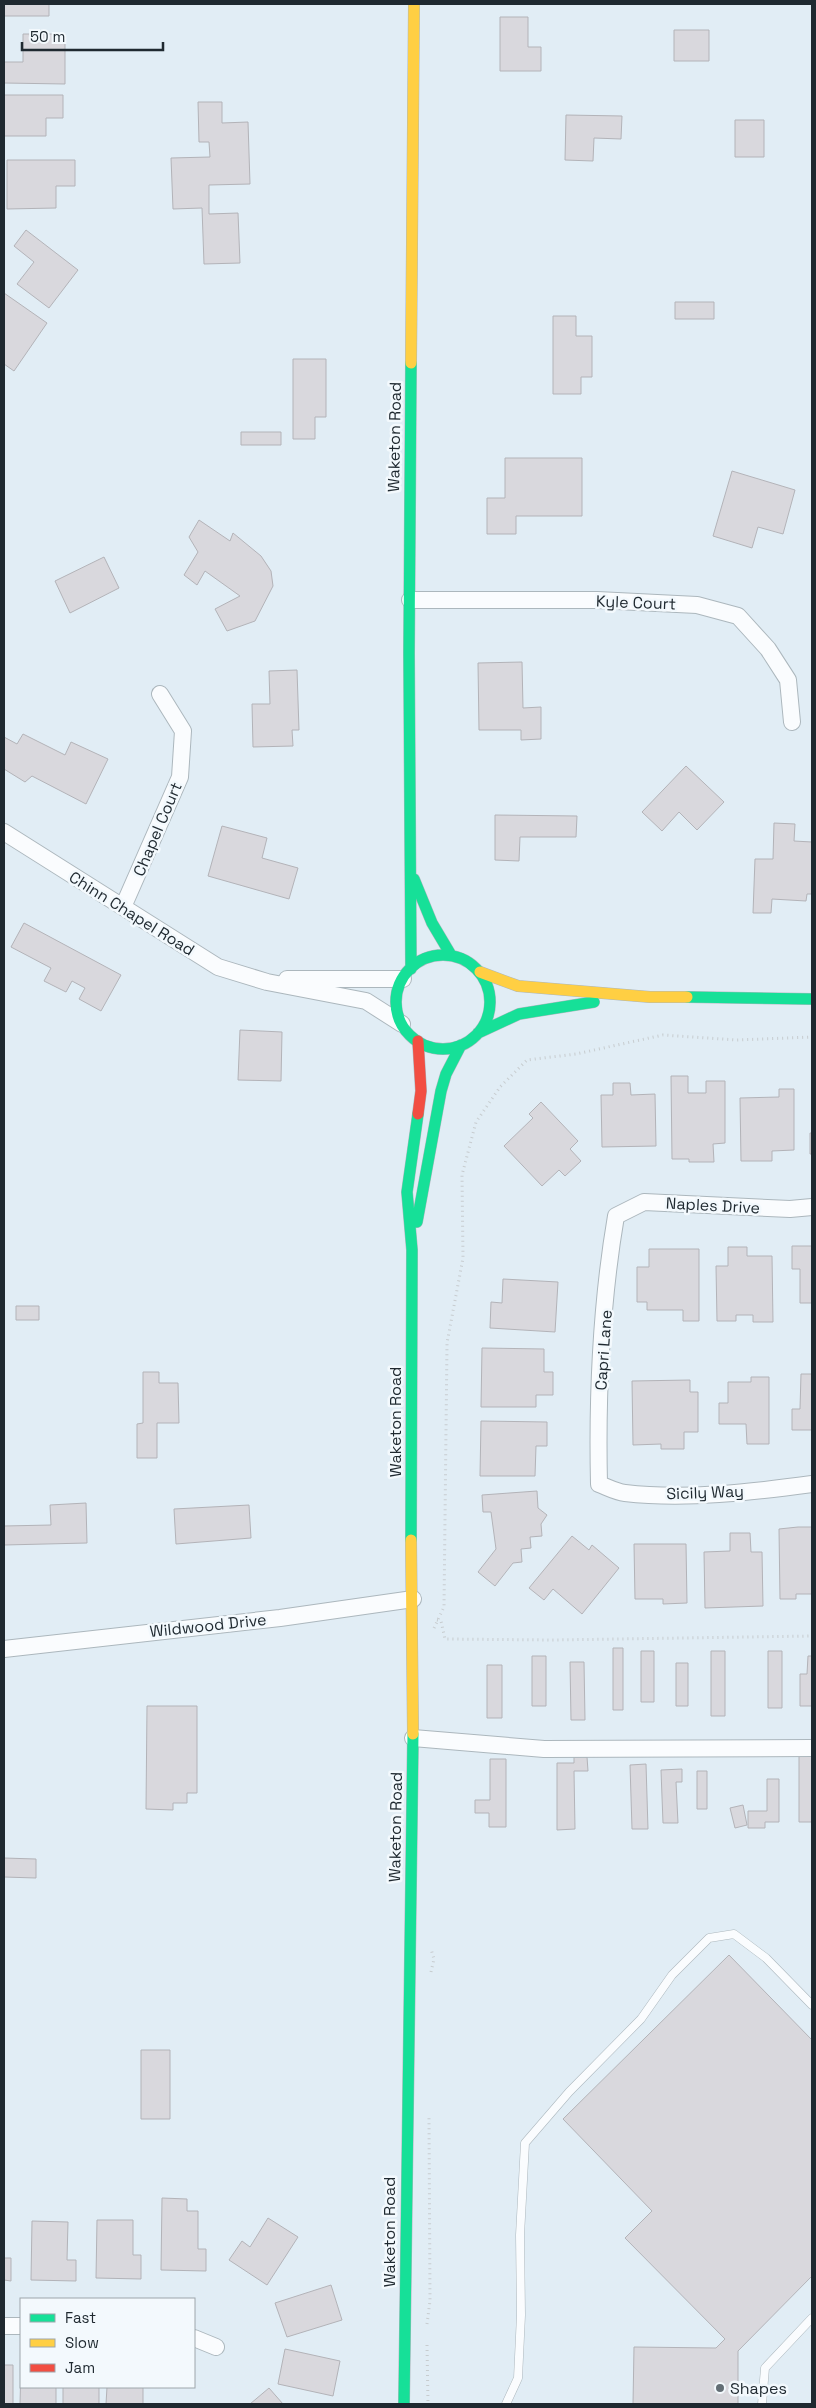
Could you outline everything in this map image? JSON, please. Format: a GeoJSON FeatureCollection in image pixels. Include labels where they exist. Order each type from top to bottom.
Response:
{"type":"FeatureCollection","features":[{"type":"Feature","properties":{"kind":"street","name":"Waketon Road"},"geometry":{"type":"LineString","coordinates":[[407,974],[410,872],[410,600],[416,4]]}},
{"type":"Feature","properties":{"kind":"street","name":"Kyle Court"},"geometry":{"type":"LineString","coordinates":[[410,600],[598,600],[697,605],[738,616],[768,649],[788,680],[792,722]]}},
{"type":"Feature","properties":{"kind":"street","name":"Chapel Court"},"geometry":{"type":"LineString","coordinates":[[123,908],[180,777],[183,731],[160,694]]}},
{"type":"Feature","properties":{"kind":"street","name":"Chinn Chapel Road"},"geometry":{"type":"LineString","coordinates":[[4,832],[218,967],[267,982],[366,1002],[402,1024]]}},
{"type":"Feature","properties":{"kind":"street","name":"Waketon Road"},"geometry":{"type":"LineString","coordinates":[[410,872],[432,923],[451,955]]}},
{"type":"Feature","properties":{"kind":"street"},"geometry":{"type":"LineString","coordinates":[[650,997],[540,1009],[519,1014],[478,1033],[461,1045],[440,1048],[428,1046],[418,1041],[402,1024],[397,1001],[407,974],[428,957],[451,955],[462,959],[480,972],[518,986],[650,997],[812,999]]}},
{"type":"Feature","properties":{"kind":"street"},"geometry":{"type":"LineString","coordinates":[[478,1033],[488,1015],[490,1004],[486,982],[480,972]]}},
{"type":"Feature","properties":{"kind":"street","name":"Chinn Chapel Road"},"geometry":{"type":"LineString","coordinates":[[267,982],[295,978],[407,974]]}},
{"type":"Feature","properties":{"kind":"street","name":"Waketon Road"},"geometry":{"type":"LineString","coordinates":[[404,2404],[413,1738],[410,1432],[412,1250],[407,1192],[421,1091],[418,1041]]}},
{"type":"Feature","properties":{"kind":"street","name":"Waketon Road"},"geometry":{"type":"LineString","coordinates":[[412,1250],[440,1091],[446,1074],[461,1045]]}},
{"type":"Feature","properties":{"kind":"street","name":"Naples Drive"},"geometry":{"type":"LineString","coordinates":[[616,1216],[644,1202],[790,1209],[812,1206]]}},
{"type":"Feature","properties":{"kind":"street","name":"Capri Lane"},"geometry":{"type":"LineString","coordinates":[[599,1484],[598,1413],[610,1254],[616,1216]]}},
{"type":"Feature","properties":{"kind":"street","name":"Sicily Way"},"geometry":{"type":"LineString","coordinates":[[599,1484],[623,1493],[674,1495],[768,1490],[812,1484]]}},
{"type":"Feature","properties":{"kind":"street","name":"Wildwood Drive"},"geometry":{"type":"LineString","coordinates":[[4,1648],[280,1618],[413,1599]]}},
{"type":"Feature","properties":{"kind":"street"},"geometry":{"type":"LineString","coordinates":[[413,1738],[544,1749],[812,1748]]}},
{"type":"Feature","properties":{"kind":"street"},"geometry":{"type":"LineString","coordinates":[[4,2326],[20,2326]]}},
{"type":"Feature","properties":{"kind":"street"},"geometry":{"type":"LineString","coordinates":[[195,2338],[216,2347]]}},
{"type":"Feature","properties":{"kind":"lane"},"geometry":{"type":"LineString","coordinates":[[506,2404],[518,2378],[521,2315],[520,2235],[525,2143],[569,2092],[641,2019],[672,1975],[709,1938],[734,1934],[766,1958],[812,2004]]}},
{"type":"Feature","properties":{"kind":"lane"},"geometry":{"type":"LineString","coordinates":[[762,2404],[765,2368],[812,2318]]}},
{"type":"Feature","properties":{"kind":"path"},"geometry":{"type":"LineString","coordinates":[[444,1607],[447,1343],[463,1258],[462,1175],[476,1122],[500,1087],[527,1060],[576,1054],[664,1034],[737,1040],[812,1037]]}},
{"type":"Feature","properties":{"kind":"path"},"geometry":{"type":"LineString","coordinates":[[437,1620],[441,1621],[445,1639],[553,1640],[812,1636]]}},
{"type":"Feature","properties":{"kind":"building"},"geometry":{"type":"Polygon","coordinates":[[[4,4],[49,4],[49,16],[4,16],[4,4]]]}},
{"type":"Feature","properties":{"kind":"building"},"geometry":{"type":"Polygon","coordinates":[[[500,17],[528,17],[528,47],[541,47],[541,71],[500,71],[500,17]]]}},
{"type":"Feature","properties":{"kind":"building"},"geometry":{"type":"Polygon","coordinates":[[[674,30],[709,30],[709,61],[674,61],[674,30]]]}},
{"type":"Feature","properties":{"kind":"building"},"geometry":{"type":"Polygon","coordinates":[[[23,34],[65,34],[65,84],[4,83],[4,62],[23,62],[23,34]]]}},
{"type":"Feature","properties":{"kind":"building"},"geometry":{"type":"Polygon","coordinates":[[[4,95],[63,95],[63,118],[46,118],[46,136],[4,136],[4,95]]]}},
{"type":"Feature","properties":{"kind":"building"},"geometry":{"type":"Polygon","coordinates":[[[198,102],[222,102],[222,123],[248,122],[250,184],[209,185],[209,214],[238,213],[240,263],[204,264],[202,208],[173,209],[171,158],[210,157],[209,142],[199,142],[198,102]]]}},
{"type":"Feature","properties":{"kind":"building"},"geometry":{"type":"Polygon","coordinates":[[[566,115],[622,116],[621,139],[594,138],[593,161],[565,160],[566,115]]]}},
{"type":"Feature","properties":{"kind":"building"},"geometry":{"type":"Polygon","coordinates":[[[735,120],[764,120],[764,157],[735,157],[735,120]]]}},
{"type":"Feature","properties":{"kind":"building"},"geometry":{"type":"Polygon","coordinates":[[[7,160],[75,160],[75,186],[56,186],[56,208],[7,209],[7,160]]]}},
{"type":"Feature","properties":{"kind":"building"},"geometry":{"type":"Polygon","coordinates":[[[26,230],[78,270],[49,308],[17,284],[34,262],[14,246],[26,230]]]}},
{"type":"Feature","properties":{"kind":"building"},"geometry":{"type":"Polygon","coordinates":[[[4,293],[47,323],[14,371],[4,364],[4,293]]]}},
{"type":"Feature","properties":{"kind":"building"},"geometry":{"type":"Polygon","coordinates":[[[675,302],[714,302],[714,319],[675,319],[675,302]]]}},
{"type":"Feature","properties":{"kind":"building"},"geometry":{"type":"Polygon","coordinates":[[[553,316],[576,316],[576,336],[592,336],[592,377],[581,377],[581,394],[553,394],[553,316]]]}},
{"type":"Feature","properties":{"kind":"building"},"geometry":{"type":"Polygon","coordinates":[[[293,359],[326,359],[326,417],[315,417],[315,439],[293,439],[293,359]]]}},
{"type":"Feature","properties":{"kind":"building"},"geometry":{"type":"Polygon","coordinates":[[[241,432],[281,432],[281,445],[241,445],[241,432]]]}},
{"type":"Feature","properties":{"kind":"building"},"geometry":{"type":"Polygon","coordinates":[[[505,458],[582,458],[582,516],[516,516],[516,534],[487,534],[487,498],[505,498],[505,458]]]}},
{"type":"Feature","properties":{"kind":"building"},"geometry":{"type":"Polygon","coordinates":[[[732,471],[795,490],[783,534],[758,527],[752,548],[713,536],[732,471]]]}},
{"type":"Feature","properties":{"kind":"building"},"geometry":{"type":"Polygon","coordinates":[[[199,520],[230,541],[233,533],[261,556],[271,571],[273,586],[255,621],[227,631],[215,609],[240,596],[205,571],[197,585],[184,575],[198,552],[189,537],[199,520]]]}},
{"type":"Feature","properties":{"kind":"building"},"geometry":{"type":"Polygon","coordinates":[[[104,557],[119,588],[70,613],[55,581],[104,557]]]}},
{"type":"Feature","properties":{"kind":"building"},"geometry":{"type":"Polygon","coordinates":[[[522,662],[523,708],[541,707],[541,739],[521,740],[521,730],[479,730],[478,663],[522,662]]]}},
{"type":"Feature","properties":{"kind":"building"},"geometry":{"type":"Polygon","coordinates":[[[297,670],[299,730],[292,730],[293,746],[253,747],[252,704],[270,704],[269,671],[297,670]]]}},
{"type":"Feature","properties":{"kind":"building"},"geometry":{"type":"Polygon","coordinates":[[[23,734],[65,755],[71,742],[108,759],[86,804],[32,776],[25,782],[4,769],[4,737],[17,744],[23,734]]]}},
{"type":"Feature","properties":{"kind":"building"},"geometry":{"type":"Polygon","coordinates":[[[686,766],[724,802],[697,830],[679,812],[662,831],[642,812],[686,766]]]}},
{"type":"Feature","properties":{"kind":"building"},"geometry":{"type":"Polygon","coordinates":[[[495,815],[577,816],[576,837],[520,837],[519,861],[495,860],[495,815]]]}},
{"type":"Feature","properties":{"kind":"building"},"geometry":{"type":"Polygon","coordinates":[[[774,823],[795,824],[794,841],[812,842],[812,894],[807,894],[806,901],[772,899],[771,913],[753,913],[755,859],[773,859],[774,823]]]}},
{"type":"Feature","properties":{"kind":"building"},"geometry":{"type":"Polygon","coordinates":[[[222,826],[267,838],[262,858],[298,868],[289,899],[208,876],[222,826]]]}},
{"type":"Feature","properties":{"kind":"building"},"geometry":{"type":"Polygon","coordinates":[[[24,923],[121,975],[101,1011],[79,999],[85,988],[72,981],[66,992],[44,981],[51,968],[11,947],[24,923]]]}},
{"type":"Feature","properties":{"kind":"building"},"geometry":{"type":"Polygon","coordinates":[[[240,1030],[282,1032],[281,1081],[238,1080],[240,1030]]]}},
{"type":"Feature","properties":{"kind":"building"},"geometry":{"type":"Polygon","coordinates":[[[671,1076],[688,1076],[688,1093],[706,1093],[706,1081],[725,1081],[725,1143],[713,1144],[714,1162],[689,1162],[689,1159],[672,1159],[671,1076]]]}},
{"type":"Feature","properties":{"kind":"building"},"geometry":{"type":"Polygon","coordinates":[[[613,1083],[630,1083],[631,1095],[655,1094],[656,1146],[602,1147],[601,1095],[613,1095],[613,1083]]]}},
{"type":"Feature","properties":{"kind":"building"},"geometry":{"type":"Polygon","coordinates":[[[779,1089],[794,1089],[794,1150],[772,1151],[772,1161],[741,1161],[740,1098],[779,1097],[779,1089]]]}},
{"type":"Feature","properties":{"kind":"building"},"geometry":{"type":"Polygon","coordinates":[[[541,1102],[578,1141],[570,1149],[581,1161],[565,1176],[559,1170],[542,1186],[504,1146],[533,1118],[529,1114],[541,1102]]]}},
{"type":"Feature","properties":{"kind":"building"},"geometry":{"type":"Polygon","coordinates":[[[810,1133],[812,1133],[812,1154],[810,1154],[810,1133]]]}},
{"type":"Feature","properties":{"kind":"building"},"geometry":{"type":"Polygon","coordinates":[[[792,1246],[812,1246],[812,1303],[800,1303],[800,1269],[792,1269],[792,1246]]]}},
{"type":"Feature","properties":{"kind":"building"},"geometry":{"type":"Polygon","coordinates":[[[728,1247],[747,1247],[747,1256],[772,1256],[773,1322],[753,1322],[753,1315],[736,1315],[736,1321],[717,1321],[716,1266],[728,1266],[728,1247]]]}},
{"type":"Feature","properties":{"kind":"building"},"geometry":{"type":"Polygon","coordinates":[[[649,1249],[699,1249],[699,1321],[683,1321],[683,1310],[647,1310],[647,1302],[637,1302],[637,1267],[649,1267],[649,1249]]]}},
{"type":"Feature","properties":{"kind":"building"},"geometry":{"type":"Polygon","coordinates":[[[503,1279],[558,1282],[555,1332],[490,1328],[491,1302],[502,1303],[503,1279]]]}},
{"type":"Feature","properties":{"kind":"building"},"geometry":{"type":"Polygon","coordinates":[[[16,1306],[39,1306],[39,1320],[16,1320],[16,1306]]]}},
{"type":"Feature","properties":{"kind":"building"},"geometry":{"type":"Polygon","coordinates":[[[482,1348],[544,1349],[544,1372],[553,1372],[553,1395],[536,1395],[536,1407],[481,1407],[482,1348]]]}},
{"type":"Feature","properties":{"kind":"building"},"geometry":{"type":"Polygon","coordinates":[[[143,1372],[159,1372],[159,1383],[178,1383],[179,1423],[157,1423],[157,1458],[137,1458],[137,1424],[143,1423],[143,1372]]]}},
{"type":"Feature","properties":{"kind":"building"},"geometry":{"type":"Polygon","coordinates":[[[801,1374],[812,1374],[812,1430],[792,1430],[792,1409],[800,1409],[801,1374]]]}},
{"type":"Feature","properties":{"kind":"building"},"geometry":{"type":"Polygon","coordinates":[[[751,1377],[769,1377],[769,1444],[747,1444],[746,1424],[719,1424],[719,1403],[728,1403],[728,1382],[751,1382],[751,1377]]]}},
{"type":"Feature","properties":{"kind":"building"},"geometry":{"type":"Polygon","coordinates":[[[690,1380],[690,1392],[698,1392],[698,1432],[684,1432],[684,1449],[661,1449],[661,1444],[633,1445],[632,1381],[690,1380]]]}},
{"type":"Feature","properties":{"kind":"building"},"geometry":{"type":"Polygon","coordinates":[[[481,1421],[547,1422],[547,1446],[536,1446],[535,1476],[480,1476],[481,1421]]]}},
{"type":"Feature","properties":{"kind":"building"},"geometry":{"type":"Polygon","coordinates":[[[537,1491],[538,1508],[547,1515],[541,1524],[542,1536],[530,1537],[531,1548],[521,1549],[522,1562],[513,1563],[495,1586],[478,1572],[496,1549],[491,1512],[483,1512],[482,1495],[537,1491]]]}},
{"type":"Feature","properties":{"kind":"building"},"geometry":{"type":"Polygon","coordinates":[[[86,1503],[87,1543],[4,1545],[4,1526],[51,1525],[50,1505],[86,1503]]]}},
{"type":"Feature","properties":{"kind":"building"},"geometry":{"type":"Polygon","coordinates":[[[249,1505],[251,1538],[176,1544],[174,1509],[249,1505]]]}},
{"type":"Feature","properties":{"kind":"building"},"geometry":{"type":"Polygon","coordinates":[[[812,1527],[812,1594],[796,1594],[796,1599],[780,1599],[779,1529],[812,1527]]]}},
{"type":"Feature","properties":{"kind":"building"},"geometry":{"type":"Polygon","coordinates":[[[730,1533],[750,1533],[751,1552],[762,1552],[763,1606],[705,1608],[704,1552],[730,1551],[730,1533]]]}},
{"type":"Feature","properties":{"kind":"building"},"geometry":{"type":"Polygon","coordinates":[[[572,1536],[589,1550],[592,1545],[619,1568],[582,1614],[553,1589],[544,1600],[529,1588],[572,1536]]]}},
{"type":"Feature","properties":{"kind":"building"},"geometry":{"type":"Polygon","coordinates":[[[634,1544],[686,1544],[687,1603],[663,1604],[663,1599],[635,1599],[634,1544]]]}},
{"type":"Feature","properties":{"kind":"building"},"geometry":{"type":"Polygon","coordinates":[[[613,1648],[623,1648],[623,1710],[613,1710],[613,1648]]]}},
{"type":"Feature","properties":{"kind":"building"},"geometry":{"type":"Polygon","coordinates":[[[641,1651],[654,1651],[654,1702],[641,1702],[641,1651]]]}},
{"type":"Feature","properties":{"kind":"building"},"geometry":{"type":"Polygon","coordinates":[[[711,1651],[725,1651],[725,1716],[711,1716],[711,1651]]]}},
{"type":"Feature","properties":{"kind":"building"},"geometry":{"type":"Polygon","coordinates":[[[768,1651],[782,1651],[782,1708],[768,1708],[768,1651]]]}},
{"type":"Feature","properties":{"kind":"building"},"geometry":{"type":"Polygon","coordinates":[[[532,1656],[546,1656],[546,1706],[532,1706],[532,1656]]]}},
{"type":"Feature","properties":{"kind":"building"},"geometry":{"type":"Polygon","coordinates":[[[808,1656],[812,1656],[812,1706],[800,1706],[800,1674],[807,1674],[808,1656]]]}},
{"type":"Feature","properties":{"kind":"building"},"geometry":{"type":"Polygon","coordinates":[[[570,1662],[584,1662],[585,1720],[571,1720],[570,1662]]]}},
{"type":"Feature","properties":{"kind":"building"},"geometry":{"type":"Polygon","coordinates":[[[676,1663],[688,1663],[688,1706],[676,1706],[676,1663]]]}},
{"type":"Feature","properties":{"kind":"building"},"geometry":{"type":"Polygon","coordinates":[[[487,1665],[502,1665],[502,1718],[487,1718],[487,1665]]]}},
{"type":"Feature","properties":{"kind":"building"},"geometry":{"type":"Polygon","coordinates":[[[147,1706],[197,1706],[197,1793],[187,1793],[187,1803],[173,1803],[173,1810],[146,1809],[147,1706]]]}},
{"type":"Feature","properties":{"kind":"building"},"geometry":{"type":"Polygon","coordinates":[[[799,1754],[812,1754],[812,1822],[799,1822],[799,1754]]]}},
{"type":"Feature","properties":{"kind":"building"},"geometry":{"type":"Polygon","coordinates":[[[574,1757],[587,1757],[588,1771],[574,1771],[575,1829],[557,1830],[557,1763],[574,1763],[574,1757]]]}},
{"type":"Feature","properties":{"kind":"building"},"geometry":{"type":"Polygon","coordinates":[[[490,1759],[506,1759],[506,1827],[489,1827],[489,1813],[475,1813],[475,1800],[490,1800],[490,1759]]]}},
{"type":"Feature","properties":{"kind":"building"},"geometry":{"type":"Polygon","coordinates":[[[646,1764],[648,1829],[632,1829],[630,1765],[646,1764]]]}},
{"type":"Feature","properties":{"kind":"building"},"geometry":{"type":"Polygon","coordinates":[[[682,1769],[682,1782],[676,1782],[678,1823],[663,1823],[661,1770],[682,1769]]]}},
{"type":"Feature","properties":{"kind":"building"},"geometry":{"type":"Polygon","coordinates":[[[697,1771],[707,1771],[707,1809],[697,1809],[697,1771]]]}},
{"type":"Feature","properties":{"kind":"building"},"geometry":{"type":"Polygon","coordinates":[[[767,1779],[779,1779],[779,1822],[765,1822],[765,1828],[748,1828],[748,1811],[767,1811],[767,1779]]]}},
{"type":"Feature","properties":{"kind":"building"},"geometry":{"type":"Polygon","coordinates":[[[743,1805],[747,1825],[735,1828],[730,1808],[743,1805]]]}},
{"type":"Feature","properties":{"kind":"building"},"geometry":{"type":"Polygon","coordinates":[[[4,1858],[36,1859],[36,1878],[4,1877],[4,1858]]]}},
{"type":"Feature","properties":{"kind":"building"},"geometry":{"type":"Polygon","coordinates":[[[729,1955],[812,2040],[812,2276],[738,2351],[738,2404],[633,2404],[634,2347],[716,2348],[725,2339],[625,2238],[652,2211],[563,2119],[729,1955]]]}},
{"type":"Feature","properties":{"kind":"building"},"geometry":{"type":"Polygon","coordinates":[[[141,2050],[170,2050],[170,2119],[141,2119],[141,2050]]]}},
{"type":"Feature","properties":{"kind":"building"},"geometry":{"type":"Polygon","coordinates":[[[162,2198],[187,2199],[187,2211],[198,2211],[198,2249],[206,2249],[206,2271],[161,2270],[162,2198]]]}},
{"type":"Feature","properties":{"kind":"building"},"geometry":{"type":"Polygon","coordinates":[[[268,2218],[298,2237],[267,2285],[229,2260],[242,2241],[250,2247],[268,2218]]]}},
{"type":"Feature","properties":{"kind":"building"},"geometry":{"type":"Polygon","coordinates":[[[97,2220],[133,2220],[133,2255],[141,2255],[141,2279],[96,2278],[97,2220]]]}},
{"type":"Feature","properties":{"kind":"building"},"geometry":{"type":"Polygon","coordinates":[[[32,2221],[68,2222],[67,2260],[76,2260],[76,2281],[31,2280],[32,2221]]]}},
{"type":"Feature","properties":{"kind":"building"},"geometry":{"type":"Polygon","coordinates":[[[4,2258],[11,2258],[11,2281],[4,2280],[4,2258]]]}},
{"type":"Feature","properties":{"kind":"building"},"geometry":{"type":"Polygon","coordinates":[[[331,2285],[342,2320],[287,2337],[275,2303],[331,2285]]]}},
{"type":"Feature","properties":{"kind":"building"},"geometry":{"type":"Polygon","coordinates":[[[285,2349],[340,2361],[333,2396],[278,2384],[285,2349]]]}},
{"type":"Feature","properties":{"kind":"building"},"geometry":{"type":"Polygon","coordinates":[[[4,2365],[13,2365],[13,2404],[4,2404],[4,2365]]]}},
{"type":"Feature","properties":{"kind":"building"},"geometry":{"type":"Polygon","coordinates":[[[20,2388],[56,2388],[56,2404],[20,2404],[20,2388]]]}},
{"type":"Feature","properties":{"kind":"building"},"geometry":{"type":"Polygon","coordinates":[[[63,2388],[99,2388],[99,2404],[63,2404],[63,2388]]]}},
{"type":"Feature","properties":{"kind":"building"},"geometry":{"type":"Polygon","coordinates":[[[107,2388],[143,2388],[143,2404],[106,2404],[107,2388]]]}},
{"type":"Feature","properties":{"kind":"building"},"geometry":{"type":"Polygon","coordinates":[[[269,2388],[283,2404],[250,2404],[269,2388]]]}},
{"type":"Feature","properties":{"kind":"traffic: fast"},"geometry":{"type":"LineString","coordinates":[[411,363],[409,653],[411,969]]}},
{"type":"Feature","properties":{"kind":"traffic: fast"},"geometry":{"type":"LineString","coordinates":[[414,879],[432,923],[451,955]]}},
{"type":"Feature","properties":{"kind":"traffic: fast"},"geometry":{"type":"LineString","coordinates":[[443,955],[461,959],[476,969],[486,984],[490,1002],[486,1020],[476,1035],[461,1045],[443,1049],[425,1045],[410,1035],[400,1020],[396,1002],[400,984],[410,969],[425,959],[443,955]]}},
{"type":"Feature","properties":{"kind":"traffic: fast"},"geometry":{"type":"LineString","coordinates":[[687,997],[812,999]]}},
{"type":"Feature","properties":{"kind":"traffic: fast"},"geometry":{"type":"LineString","coordinates":[[478,1033],[519,1014],[594,1002]]}},
{"type":"Feature","properties":{"kind":"traffic: fast"},"geometry":{"type":"LineString","coordinates":[[417,1222],[441,1091],[446,1074],[461,1045]]}},
{"type":"Feature","properties":{"kind":"traffic: fast"},"geometry":{"type":"LineString","coordinates":[[411,1540],[412,1250],[407,1192],[418,1114]]}},
{"type":"Feature","properties":{"kind":"traffic: fast"},"geometry":{"type":"LineString","coordinates":[[404,2404],[413,1734]]}},
{"type":"Feature","properties":{"kind":"traffic: slow"},"geometry":{"type":"LineString","coordinates":[[411,363],[414,4]]}},
{"type":"Feature","properties":{"kind":"traffic: slow"},"geometry":{"type":"LineString","coordinates":[[480,972],[518,986],[650,997],[687,997]]}},
{"type":"Feature","properties":{"kind":"traffic: slow"},"geometry":{"type":"LineString","coordinates":[[411,1540],[413,1734]]}},
{"type":"Feature","properties":{"kind":"traffic: jam"},"geometry":{"type":"LineString","coordinates":[[418,1041],[421,1091],[418,1114]]}},
{"type":"Feature","properties":{"kind":"place","name":"Shapes"},"geometry":{"type":"Point","coordinates":[720,2388]}}]}
